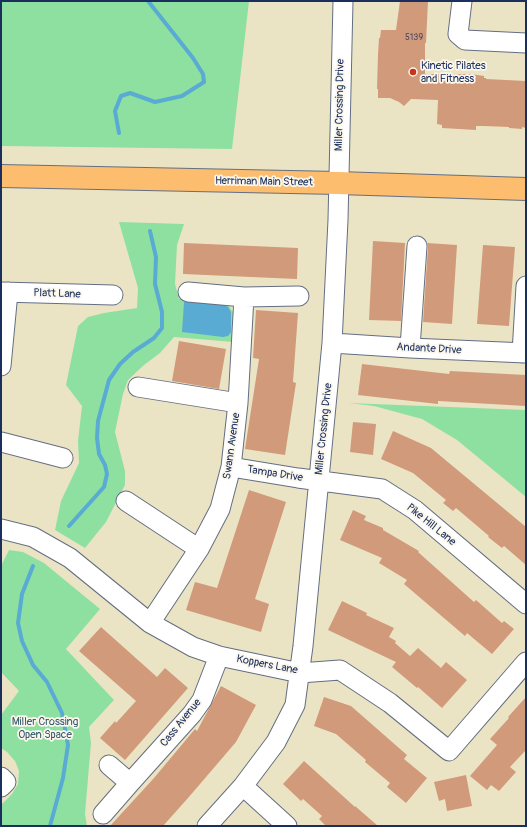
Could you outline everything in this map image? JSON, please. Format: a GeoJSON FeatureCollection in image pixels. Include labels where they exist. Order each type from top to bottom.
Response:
{"type":"FeatureCollection","features":[{"type":"Feature","properties":{"kind":"main road","name":"Herriman Main Street"},"geometry":{"type":"LineString","coordinates":[[1,176],[338,183],[526,189]]}},
{"type":"Feature","properties":{"kind":"street","name":"Miller Crossing Drive"},"geometry":{"type":"LineString","coordinates":[[207,826],[243,786],[276,742],[295,705],[303,646],[332,343],[338,220],[343,1]]}},
{"type":"Feature","properties":{"kind":"street"},"geometry":{"type":"LineString","coordinates":[[462,1],[458,34],[465,40],[526,43]]}},
{"type":"Feature","properties":{"kind":"street"},"geometry":{"type":"LineString","coordinates":[[410,348],[417,246]]}},
{"type":"Feature","properties":{"kind":"street"},"geometry":{"type":"LineString","coordinates":[[524,353],[526,286]]}},
{"type":"Feature","properties":{"kind":"street"},"geometry":{"type":"LineString","coordinates":[[1,366],[4,292]]}},
{"type":"Feature","properties":{"kind":"street","name":"Platt Lane"},"geometry":{"type":"LineString","coordinates":[[4,292],[113,295]]}},
{"type":"Feature","properties":{"kind":"street"},"geometry":{"type":"LineString","coordinates":[[188,292],[244,296],[299,296]]}},
{"type":"Feature","properties":{"kind":"street","name":"Swann Avenue"},"geometry":{"type":"LineString","coordinates":[[150,623],[199,549],[220,508],[231,467],[238,403],[244,296]]}},
{"type":"Feature","properties":{"kind":"street","name":"Andante Drive"},"geometry":{"type":"LineString","coordinates":[[332,343],[524,353]]}},
{"type":"Feature","properties":{"kind":"street"},"geometry":{"type":"LineString","coordinates":[[138,387],[238,403]]}},
{"type":"Feature","properties":{"kind":"street"},"geometry":{"type":"LineString","coordinates":[[1,442],[63,458]]}},
{"type":"Feature","properties":{"kind":"street","name":"Tampa Drive"},"geometry":{"type":"LineString","coordinates":[[231,467],[319,481]]}},
{"type":"Feature","properties":{"kind":"street","name":"Pike Hill Lane"},"geometry":{"type":"LineString","coordinates":[[319,481],[382,490],[415,510],[526,604]]}},
{"type":"Feature","properties":{"kind":"street"},"geometry":{"type":"LineString","coordinates":[[126,501],[199,549]]}},
{"type":"Feature","properties":{"kind":"street","name":"Koppers Lane"},"geometry":{"type":"LineString","coordinates":[[1,529],[32,537],[70,558],[150,623],[193,648],[219,656],[300,673],[340,670],[390,703],[449,751],[526,662]]}},
{"type":"Feature","properties":{"kind":"street","name":"Cass Avenue"},"geometry":{"type":"LineString","coordinates":[[103,814],[202,700],[219,656]]}},
{"type":"Feature","properties":{"kind":"street"},"geometry":{"type":"LineString","coordinates":[[109,765],[130,783]]}},
{"type":"Feature","properties":{"kind":"street"},"geometry":{"type":"LineString","coordinates":[[243,786],[287,826]]}},
{"type":"Feature","properties":{"kind":"green space"},"geometry":{"type":"Polygon","coordinates":[[[1,1],[249,1],[232,149],[1,146],[1,1]]]}},
{"type":"Feature","properties":{"kind":"green space"},"geometry":{"type":"Polygon","coordinates":[[[119,222],[184,224],[177,245],[175,284],[179,299],[217,300],[229,306],[233,312],[233,342],[174,337],[160,353],[128,380],[123,394],[115,432],[125,471],[125,485],[106,522],[85,548],[55,530],[61,501],[79,463],[78,441],[82,406],[66,385],[78,326],[88,317],[137,308],[138,288],[119,222]]]}},
{"type":"Feature","properties":{"kind":"green space"},"geometry":{"type":"Polygon","coordinates":[[[348,403],[526,410],[526,497],[457,440],[422,419],[374,406],[348,403]]]}},
{"type":"Feature","properties":{"kind":"green space","name":"Miller Crossing Open Space"},"geometry":{"type":"Polygon","coordinates":[[[9,550],[23,552],[44,563],[100,609],[66,649],[114,700],[89,727],[91,743],[85,814],[87,826],[1,826],[1,804],[12,794],[18,784],[19,771],[15,761],[1,748],[1,715],[19,691],[1,672],[1,566],[9,550]]]}},
{"type":"Feature","properties":{"kind":"water"},"geometry":{"type":"Polygon","coordinates":[[[187,300],[223,304],[228,307],[231,312],[231,332],[228,336],[223,337],[182,332],[184,302],[187,302],[187,300]]]}},
{"type":"Feature","properties":{"kind":"building"},"geometry":{"type":"Polygon","coordinates":[[[400,1],[428,1],[425,43],[425,74],[470,74],[484,76],[486,79],[526,81],[526,128],[476,126],[476,130],[442,128],[442,125],[437,124],[438,100],[411,99],[404,106],[390,98],[378,98],[379,38],[381,30],[396,30],[400,1]]]}},
{"type":"Feature","properties":{"kind":"building"},"geometry":{"type":"Polygon","coordinates":[[[373,241],[405,243],[401,321],[369,320],[373,241]]]}},
{"type":"Feature","properties":{"kind":"building"},"geometry":{"type":"Polygon","coordinates":[[[184,243],[298,248],[297,279],[183,274],[184,243]]]}},
{"type":"Feature","properties":{"kind":"building"},"geometry":{"type":"Polygon","coordinates":[[[427,243],[457,245],[452,324],[423,322],[428,247],[427,243]]]}},
{"type":"Feature","properties":{"kind":"building"},"geometry":{"type":"Polygon","coordinates":[[[483,245],[515,247],[509,326],[477,324],[483,245]]]}},
{"type":"Feature","properties":{"kind":"building"},"geometry":{"type":"Polygon","coordinates":[[[256,310],[298,313],[293,382],[296,383],[285,455],[245,449],[259,359],[253,358],[256,310]]]}},
{"type":"Feature","properties":{"kind":"building"},"geometry":{"type":"Polygon","coordinates":[[[179,341],[226,349],[219,389],[172,381],[179,341]]]}},
{"type":"Feature","properties":{"kind":"building"},"geometry":{"type":"Polygon","coordinates":[[[362,364],[449,374],[450,371],[526,375],[526,406],[438,401],[438,404],[358,395],[362,364]]]}},
{"type":"Feature","properties":{"kind":"building"},"geometry":{"type":"Polygon","coordinates":[[[353,422],[376,424],[373,455],[350,452],[353,422]]]}},
{"type":"Feature","properties":{"kind":"building"},"geometry":{"type":"Polygon","coordinates":[[[393,431],[431,448],[526,527],[526,565],[504,546],[502,548],[488,537],[489,536],[456,508],[453,511],[443,503],[446,500],[413,473],[381,459],[393,431]]]}},
{"type":"Feature","properties":{"kind":"building"},"geometry":{"type":"Polygon","coordinates":[[[249,490],[286,502],[255,599],[269,604],[261,632],[186,610],[195,582],[217,588],[249,490]]]}},
{"type":"Feature","properties":{"kind":"building"},"geometry":{"type":"Polygon","coordinates":[[[353,510],[366,516],[364,520],[383,528],[383,530],[419,551],[418,552],[474,602],[476,600],[502,623],[504,621],[514,629],[492,654],[467,633],[465,636],[404,584],[407,580],[379,563],[382,558],[340,540],[353,510]]]}},
{"type":"Feature","properties":{"kind":"building"},"geometry":{"type":"Polygon","coordinates":[[[342,601],[367,613],[366,615],[394,628],[389,637],[396,641],[395,643],[410,656],[418,648],[441,668],[446,662],[467,680],[442,708],[392,667],[396,662],[328,630],[342,601]]]}},
{"type":"Feature","properties":{"kind":"building"},"geometry":{"type":"Polygon","coordinates":[[[101,627],[157,677],[165,668],[188,688],[125,760],[100,738],[136,701],[79,651],[101,627]]]}},
{"type":"Feature","properties":{"kind":"building"},"geometry":{"type":"Polygon","coordinates":[[[221,686],[256,705],[236,742],[163,826],[110,826],[154,778],[195,729],[197,731],[221,686]]]}},
{"type":"Feature","properties":{"kind":"building"},"geometry":{"type":"Polygon","coordinates":[[[324,697],[351,706],[407,755],[404,759],[427,778],[406,803],[387,787],[390,783],[365,762],[366,760],[336,734],[314,726],[324,697]]]}},
{"type":"Feature","properties":{"kind":"building"},"geometry":{"type":"Polygon","coordinates":[[[526,697],[526,750],[510,767],[516,772],[499,791],[491,785],[487,790],[470,776],[497,745],[490,739],[526,697]]]}},
{"type":"Feature","properties":{"kind":"building"},"geometry":{"type":"Polygon","coordinates":[[[304,761],[378,826],[326,826],[319,819],[322,816],[303,799],[301,801],[283,784],[304,761]]]}},
{"type":"Feature","properties":{"kind":"building"},"geometry":{"type":"Polygon","coordinates":[[[466,775],[472,806],[447,811],[445,799],[439,801],[434,782],[466,775]]]}},
{"type":"Feature","properties":{"kind":"waterway"},"geometry":{"type":"LineString","coordinates":[[119,133],[115,111],[121,96],[130,93],[155,102],[182,96],[204,82],[203,74],[193,58],[148,1]]}},
{"type":"Feature","properties":{"kind":"waterway"},"geometry":{"type":"LineString","coordinates":[[69,526],[104,487],[107,474],[105,465],[99,454],[97,438],[98,421],[109,380],[120,364],[133,352],[154,338],[162,328],[162,312],[155,284],[156,257],[150,231]]}},
{"type":"Feature","properties":{"kind":"waterway"},"geometry":{"type":"LineString","coordinates":[[33,566],[22,594],[18,623],[22,641],[33,665],[47,682],[62,713],[68,745],[63,778],[50,826]]}},
{"type":"Feature","properties":{"kind":"place","name":"Kinetic Pilates and Fitness"},"geometry":{"type":"Point","coordinates":[413,72]}}]}
